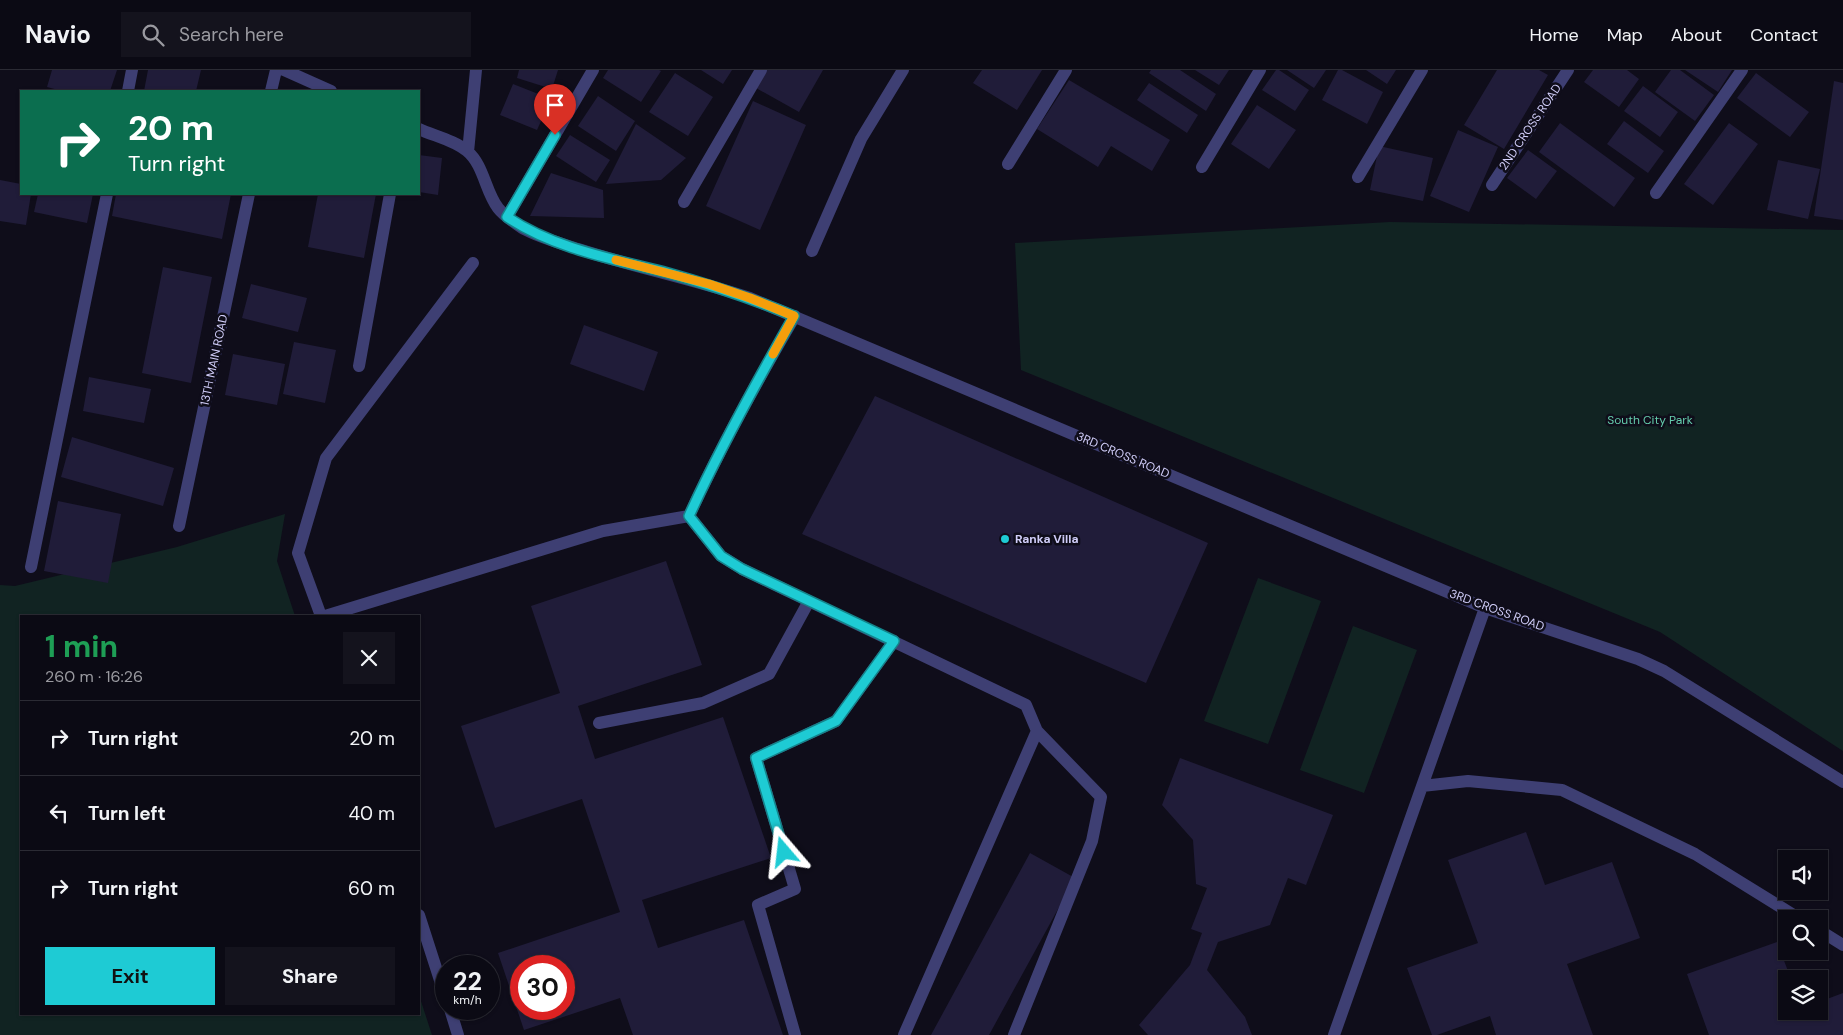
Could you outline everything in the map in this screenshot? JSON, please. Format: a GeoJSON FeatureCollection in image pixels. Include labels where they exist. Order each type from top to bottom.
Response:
{"type":"FeatureCollection","features":[{"type":"Feature","properties":{"kind":"street"},"geometry":{"type":"LineString","coordinates":[[128,90],[132,70]]}},
{"type":"Feature","properties":{"kind":"street"},"geometry":{"type":"LineString","coordinates":[[271,90],[276,70]]}},
{"type":"Feature","properties":{"kind":"street"},"geometry":{"type":"LineString","coordinates":[[284,70],[329,90]]}},
{"type":"Feature","properties":{"kind":"street"},"geometry":{"type":"LineString","coordinates":[[468,152],[476,70]]}},
{"type":"Feature","properties":{"kind":"street"},"geometry":{"type":"LineString","coordinates":[[507,217],[593,70]]}},
{"type":"Feature","properties":{"kind":"street"},"geometry":{"type":"LineString","coordinates":[[684,202],[761,70]]}},
{"type":"Feature","properties":{"kind":"street"},"geometry":{"type":"LineString","coordinates":[[812,251],[860,140],[903,70]]}},
{"type":"Feature","properties":{"kind":"street"},"geometry":{"type":"LineString","coordinates":[[1008,164],[1066,70]]}},
{"type":"Feature","properties":{"kind":"street"},"geometry":{"type":"LineString","coordinates":[[1202,168],[1260,70]]}},
{"type":"Feature","properties":{"kind":"street"},"geometry":{"type":"LineString","coordinates":[[1358,177],[1422,70]]}},
{"type":"Feature","properties":{"kind":"street","name":"2ND CROSS ROAD"},"geometry":{"type":"LineString","coordinates":[[1492,185],[1568,70]]}},
{"type":"Feature","properties":{"kind":"street"},"geometry":{"type":"LineString","coordinates":[[1656,193],[1742,70]]}},
{"type":"Feature","properties":{"kind":"street","name":"3RD CROSS ROAD"},"geometry":{"type":"LineString","coordinates":[[420,130],[454,143],[468,152],[478,166],[497,207],[507,217],[526,230],[602,256],[709,284],[750,298],[1486,608],[1638,659],[1664,671],[1843,782]]}},
{"type":"Feature","properties":{"kind":"street"},"geometry":{"type":"LineString","coordinates":[[31,566],[107,195]]}},
{"type":"Feature","properties":{"kind":"street","name":"13TH MAIN ROAD"},"geometry":{"type":"LineString","coordinates":[[179,526],[249,195]]}},
{"type":"Feature","properties":{"kind":"street"},"geometry":{"type":"LineString","coordinates":[[359,366],[390,195]]}},
{"type":"Feature","properties":{"kind":"street"},"geometry":{"type":"LineString","coordinates":[[321,615],[298,553],[326,458],[473,263]]}},
{"type":"Feature","properties":{"kind":"street"},"geometry":{"type":"LineString","coordinates":[[689,516],[728,438],[794,316]]}},
{"type":"Feature","properties":{"kind":"street"},"geometry":{"type":"LineString","coordinates":[[689,516],[721,556],[742,569],[1026,705],[1038,731],[1101,797],[1092,841],[1014,1035]]}},
{"type":"Feature","properties":{"kind":"street"},"geometry":{"type":"LineString","coordinates":[[328,615],[603,531],[689,516]]}},
{"type":"Feature","properties":{"kind":"street"},"geometry":{"type":"LineString","coordinates":[[599,723],[703,703],[769,674],[809,600]]}},
{"type":"Feature","properties":{"kind":"street"},"geometry":{"type":"LineString","coordinates":[[1334,1035],[1486,608]]}},
{"type":"Feature","properties":{"kind":"street"},"geometry":{"type":"LineString","coordinates":[[795,1035],[758,905],[796,889],[756,758],[836,721],[894,641]]}},
{"type":"Feature","properties":{"kind":"street"},"geometry":{"type":"LineString","coordinates":[[904,1035],[1038,731]]}},
{"type":"Feature","properties":{"kind":"street"},"geometry":{"type":"LineString","coordinates":[[1422,786],[1468,781],[1562,790],[1695,854],[1785,910]]}},
{"type":"Feature","properties":{"kind":"street"},"geometry":{"type":"LineString","coordinates":[[420,918],[435,965]]}},
{"type":"Feature","properties":{"kind":"street"},"geometry":{"type":"LineString","coordinates":[[1828,936],[1843,945]]}},
{"type":"Feature","properties":{"kind":"street"},"geometry":{"type":"LineString","coordinates":[[453,1020],[458,1035]]}},
{"type":"Feature","properties":{"kind":"green space","name":"South City Park"},"geometry":{"type":"Polygon","coordinates":[[[1390,222],[1843,230],[1843,751],[1660,632],[1021,370],[1015,243],[1390,222]]]}},
{"type":"Feature","properties":{"kind":"green space"},"geometry":{"type":"Polygon","coordinates":[[[285,514],[277,561],[295,615],[20,615],[20,1015],[420,1015],[420,998],[432,1035],[0,1035],[0,585],[15,586],[177,547],[285,514]]]}},
{"type":"Feature","properties":{"kind":"green space"},"geometry":{"type":"Polygon","coordinates":[[[1258,578],[1321,601],[1268,744],[1204,721],[1258,578]]]}},
{"type":"Feature","properties":{"kind":"green space"},"geometry":{"type":"Polygon","coordinates":[[[1353,626],[1417,650],[1364,793],[1300,770],[1353,626]]]}},
{"type":"Feature","properties":{"kind":"building"},"geometry":{"type":"Polygon","coordinates":[[[52,70],[117,70],[110,90],[58,90],[47,87],[52,70]]]}},
{"type":"Feature","properties":{"kind":"building"},"geometry":{"type":"Polygon","coordinates":[[[148,70],[201,70],[196,90],[144,90],[148,70]]]}},
{"type":"Feature","properties":{"kind":"building"},"geometry":{"type":"Polygon","coordinates":[[[519,70],[558,70],[552,89],[517,78],[519,70]]]}},
{"type":"Feature","properties":{"kind":"building"},"geometry":{"type":"Polygon","coordinates":[[[608,70],[661,71],[641,102],[603,78],[608,70]]]}},
{"type":"Feature","properties":{"kind":"building"},"geometry":{"type":"Polygon","coordinates":[[[701,70],[732,70],[723,84],[701,70]]]}},
{"type":"Feature","properties":{"kind":"building"},"geometry":{"type":"Polygon","coordinates":[[[766,70],[823,70],[799,112],[756,88],[766,70]]]}},
{"type":"Feature","properties":{"kind":"building"},"geometry":{"type":"Polygon","coordinates":[[[982,70],[1042,70],[1017,110],[973,83],[982,70]]]}},
{"type":"Feature","properties":{"kind":"building"},"geometry":{"type":"Polygon","coordinates":[[[1151,70],[1180,70],[1216,94],[1206,111],[1149,73],[1151,70]]]}},
{"type":"Feature","properties":{"kind":"building"},"geometry":{"type":"Polygon","coordinates":[[[1195,70],[1229,70],[1219,85],[1195,70]]]}},
{"type":"Feature","properties":{"kind":"building"},"geometry":{"type":"Polygon","coordinates":[[[1276,70],[1279,70],[1309,90],[1295,111],[1262,90],[1276,70]]]}},
{"type":"Feature","properties":{"kind":"building"},"geometry":{"type":"Polygon","coordinates":[[[1287,70],[1326,70],[1314,88],[1287,70]]]}},
{"type":"Feature","properties":{"kind":"building"},"geometry":{"type":"Polygon","coordinates":[[[1338,70],[1342,70],[1383,92],[1367,124],[1322,100],[1338,70]]]}},
{"type":"Feature","properties":{"kind":"building"},"geometry":{"type":"Polygon","coordinates":[[[1366,70],[1396,70],[1387,84],[1366,70]]]}},
{"type":"Feature","properties":{"kind":"building"},"geometry":{"type":"Polygon","coordinates":[[[1497,70],[1539,70],[1548,75],[1504,149],[1464,125],[1497,70]]]}},
{"type":"Feature","properties":{"kind":"building"},"geometry":{"type":"Polygon","coordinates":[[[1593,70],[1627,70],[1639,79],[1619,107],[1584,82],[1593,70]]]}},
{"type":"Feature","properties":{"kind":"building"},"geometry":{"type":"Polygon","coordinates":[[[1671,70],[1680,70],[1714,95],[1695,121],[1655,92],[1671,70]]]}},
{"type":"Feature","properties":{"kind":"building"},"geometry":{"type":"Polygon","coordinates":[[[1685,70],[1732,70],[1718,92],[1685,70]]]}},
{"type":"Feature","properties":{"kind":"building"},"geometry":{"type":"Polygon","coordinates":[[[675,73],[713,97],[688,136],[649,112],[675,73]]]}},
{"type":"Feature","properties":{"kind":"building"},"geometry":{"type":"Polygon","coordinates":[[[1756,73],[1809,112],[1790,137],[1737,98],[1756,73]]]}},
{"type":"Feature","properties":{"kind":"building"},"geometry":{"type":"Polygon","coordinates":[[[1069,80],[1170,140],[1152,171],[1111,146],[1098,167],[1037,129],[1069,80]]]}},
{"type":"Feature","properties":{"kind":"building"},"geometry":{"type":"Polygon","coordinates":[[[1834,81],[1843,83],[1843,220],[1814,216],[1834,81]]]}},
{"type":"Feature","properties":{"kind":"building"},"geometry":{"type":"Polygon","coordinates":[[[1149,83],[1198,115],[1187,133],[1137,100],[1149,83]]]}},
{"type":"Feature","properties":{"kind":"building"},"geometry":{"type":"Polygon","coordinates":[[[513,84],[551,99],[537,130],[500,115],[513,84]]]}},
{"type":"Feature","properties":{"kind":"building"},"geometry":{"type":"Polygon","coordinates":[[[1643,86],[1678,112],[1660,137],[1624,111],[1643,86]]]}},
{"type":"Feature","properties":{"kind":"building"},"geometry":{"type":"Polygon","coordinates":[[[598,96],[635,121],[616,151],[578,126],[598,96]]]}},
{"type":"Feature","properties":{"kind":"building"},"geometry":{"type":"Polygon","coordinates":[[[753,101],[806,125],[760,230],[706,206],[753,101]]]}},
{"type":"Feature","properties":{"kind":"building"},"geometry":{"type":"Polygon","coordinates":[[[1257,105],[1296,130],[1269,169],[1231,144],[1257,105]]]}},
{"type":"Feature","properties":{"kind":"building"},"geometry":{"type":"Polygon","coordinates":[[[1624,121],[1664,151],[1648,173],[1607,144],[1624,121]]]}},
{"type":"Feature","properties":{"kind":"building"},"geometry":{"type":"Polygon","coordinates":[[[1560,123],[1635,178],[1614,207],[1539,152],[1560,123]]]}},
{"type":"Feature","properties":{"kind":"building"},"geometry":{"type":"Polygon","coordinates":[[[1729,123],[1758,144],[1713,205],[1684,184],[1729,123]]]}},
{"type":"Feature","properties":{"kind":"building"},"geometry":{"type":"Polygon","coordinates":[[[636,124],[686,158],[661,180],[606,184],[636,124]]]}},
{"type":"Feature","properties":{"kind":"building"},"geometry":{"type":"Polygon","coordinates":[[[1458,130],[1498,147],[1469,212],[1430,196],[1458,130]]]}},
{"type":"Feature","properties":{"kind":"building"},"geometry":{"type":"Polygon","coordinates":[[[570,135],[610,160],[596,182],[556,156],[570,135]]]}},
{"type":"Feature","properties":{"kind":"building"},"geometry":{"type":"Polygon","coordinates":[[[1379,146],[1433,158],[1423,201],[1370,190],[1379,146]]]}},
{"type":"Feature","properties":{"kind":"building"},"geometry":{"type":"Polygon","coordinates":[[[1528,150],[1557,171],[1536,199],[1507,178],[1528,150]]]}},
{"type":"Feature","properties":{"kind":"building"},"geometry":{"type":"Polygon","coordinates":[[[420,155],[442,158],[438,195],[420,192],[420,155]]]}},
{"type":"Feature","properties":{"kind":"building"},"geometry":{"type":"Polygon","coordinates":[[[1778,160],[1820,169],[1808,219],[1767,210],[1778,160]]]}},
{"type":"Feature","properties":{"kind":"building"},"geometry":{"type":"Polygon","coordinates":[[[551,173],[603,190],[604,218],[530,216],[551,173]]]}},
{"type":"Feature","properties":{"kind":"building"},"geometry":{"type":"Polygon","coordinates":[[[0,180],[20,184],[20,195],[31,195],[26,225],[0,221],[0,180]]]}},
{"type":"Feature","properties":{"kind":"building"},"geometry":{"type":"Polygon","coordinates":[[[38,195],[93,195],[87,223],[34,212],[38,195]]]}},
{"type":"Feature","properties":{"kind":"building"},"geometry":{"type":"Polygon","coordinates":[[[116,195],[231,195],[222,239],[112,216],[116,195]]]}},
{"type":"Feature","properties":{"kind":"building"},"geometry":{"type":"Polygon","coordinates":[[[318,195],[376,195],[364,258],[308,247],[318,195]]]}},
{"type":"Feature","properties":{"kind":"building"},"geometry":{"type":"Polygon","coordinates":[[[163,267],[212,277],[191,383],[142,373],[163,267]]]}},
{"type":"Feature","properties":{"kind":"building"},"geometry":{"type":"Polygon","coordinates":[[[251,284],[307,298],[298,332],[242,318],[251,284]]]}},
{"type":"Feature","properties":{"kind":"building"},"geometry":{"type":"Polygon","coordinates":[[[584,325],[658,352],[644,391],[570,364],[584,325]]]}},
{"type":"Feature","properties":{"kind":"building"},"geometry":{"type":"Polygon","coordinates":[[[294,342],[336,350],[325,403],[283,394],[294,342]]]}},
{"type":"Feature","properties":{"kind":"building"},"geometry":{"type":"Polygon","coordinates":[[[233,354],[285,364],[277,405],[225,395],[233,354]]]}},
{"type":"Feature","properties":{"kind":"building"},"geometry":{"type":"Polygon","coordinates":[[[89,377],[151,389],[144,423],[83,411],[89,377]]]}},
{"type":"Feature","properties":{"kind":"building","name":"Ranka Villa"},"geometry":{"type":"Polygon","coordinates":[[[875,396],[1208,543],[1146,683],[802,534],[875,396]]]}},
{"type":"Feature","properties":{"kind":"building"},"geometry":{"type":"Polygon","coordinates":[[[72,437],[174,468],[163,506],[61,477],[72,437]]]}},
{"type":"Feature","properties":{"kind":"building"},"geometry":{"type":"Polygon","coordinates":[[[58,501],[121,514],[108,583],[44,571],[58,501]]]}},
{"type":"Feature","properties":{"kind":"building"},"geometry":{"type":"Polygon","coordinates":[[[666,561],[702,665],[578,706],[595,759],[723,717],[771,858],[642,900],[658,948],[744,920],[783,1035],[633,1035],[620,998],[575,1013],[575,955],[510,955],[510,989],[498,953],[620,912],[582,799],[495,828],[461,726],[560,693],[531,606],[666,561]]]}},
{"type":"Feature","properties":{"kind":"building"},"geometry":{"type":"Polygon","coordinates":[[[1180,758],[1333,815],[1306,885],[1288,878],[1270,925],[1218,942],[1207,970],[1245,1017],[1252,1035],[1148,1035],[1139,1025],[1190,965],[1202,933],[1191,929],[1207,888],[1196,884],[1193,840],[1162,805],[1180,758]]]}},
{"type":"Feature","properties":{"kind":"building"},"geometry":{"type":"Polygon","coordinates":[[[1526,832],[1545,885],[1612,862],[1640,938],[1567,964],[1593,1035],[1496,1035],[1490,1016],[1437,1035],[1432,1035],[1407,968],[1478,943],[1448,860],[1526,832]]]}},
{"type":"Feature","properties":{"kind":"building"},"geometry":{"type":"Polygon","coordinates":[[[1030,853],[1075,878],[989,1035],[931,1035],[1030,853]]]}},
{"type":"Feature","properties":{"kind":"building"},"geometry":{"type":"Polygon","coordinates":[[[1777,942],[1778,960],[1784,960],[1788,970],[1778,970],[1778,1020],[1828,1020],[1828,999],[1843,993],[1843,1035],[1709,1035],[1687,974],[1777,942]]]}},
{"type":"Feature","properties":{"kind":"building"},"geometry":{"type":"Polygon","coordinates":[[[521,1020],[554,1020],[524,1030],[521,1020]]]}},
{"type":"Feature","properties":{"kind":"slow traffic"},"geometry":{"type":"LineString","coordinates":[[616,260],[709,284],[794,316],[773,354]]}},
{"type":"Feature","properties":{"kind":"place","name":"Ranka Villa"},"geometry":{"type":"Point","coordinates":[1005,539]}},
{"type":"Feature","properties":{"kind":"route"},"geometry":{"type":"LineString","coordinates":[[555,135],[507,217],[526,230],[545,238],[602,256],[709,284],[794,316],[704,483],[689,516],[721,556],[742,569],[894,641],[836,721],[756,758],[784,852]]}}]}
